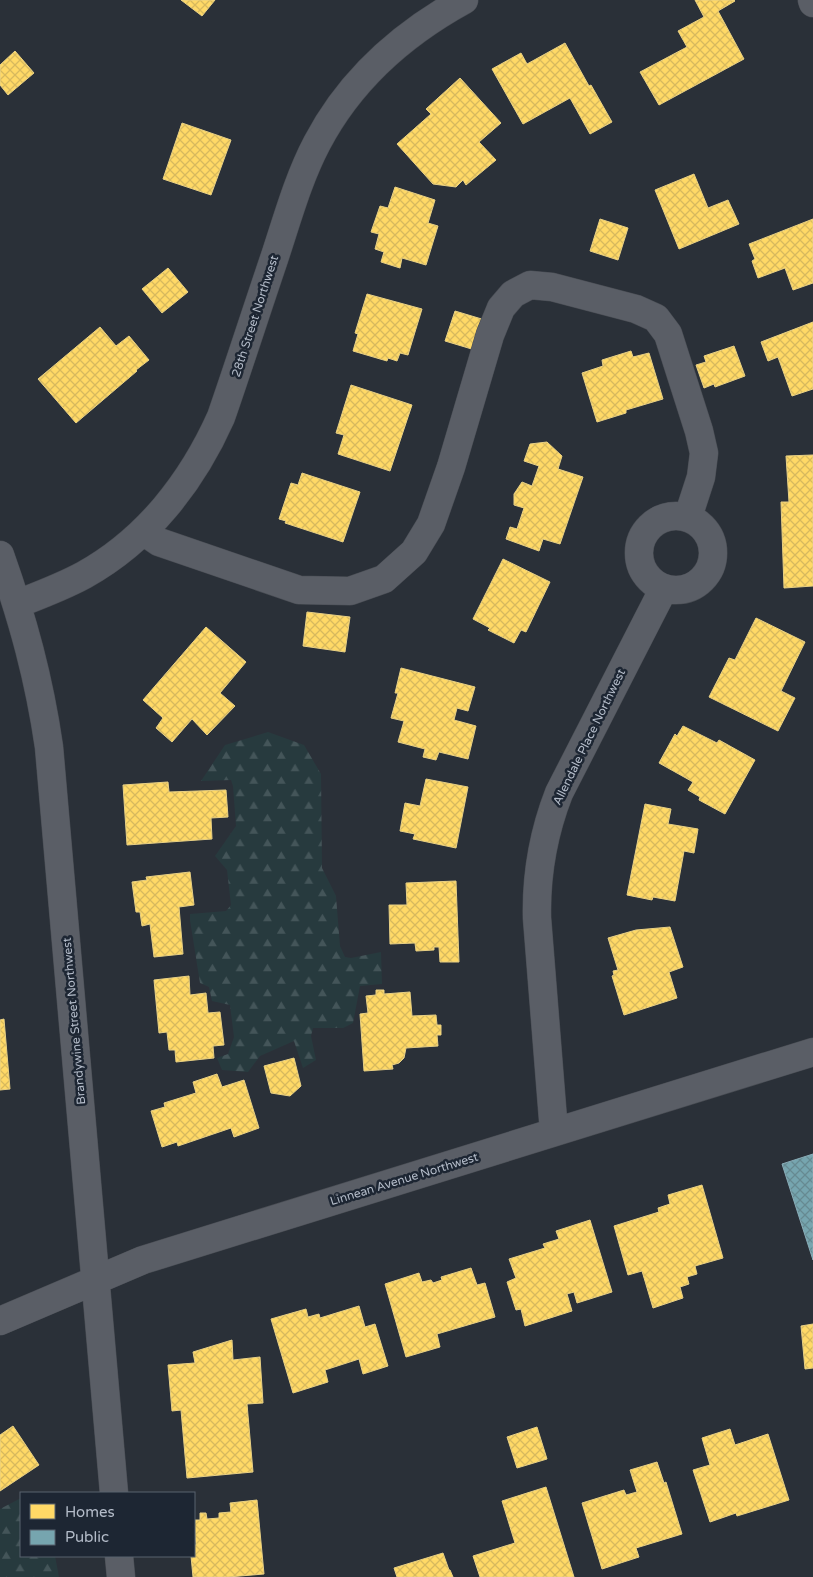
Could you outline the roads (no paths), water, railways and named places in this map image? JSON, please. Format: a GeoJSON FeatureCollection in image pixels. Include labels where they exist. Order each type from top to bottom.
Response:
{"type":"FeatureCollection","features":[{"type":"Feature","properties":{"kind":"street","name":"28th Street Northwest"},"geometry":{"type":"LineString","coordinates":[[17,604],[84,575],[115,554],[143,531],[171,502],[210,443],[222,417],[296,192],[316,144],[329,121],[352,89],[381,58],[426,22],[464,0]]}},
{"type":"Feature","properties":{"kind":"street"},"geometry":{"type":"LineString","coordinates":[[143,531],[160,542],[299,590],[350,591],[384,579],[414,552],[431,524],[452,467],[490,334],[501,308],[513,294],[530,285],[552,287],[636,309],[656,318],[668,334],[699,431],[704,453],[701,477],[688,517]]}},
{"type":"Feature","properties":{"kind":"street"},"geometry":{"type":"LineString","coordinates":[[676,515],[688,517],[699,524],[708,534],[712,546],[712,559],[708,571],[700,581],[689,588],[676,590],[664,588],[653,583],[645,574],[640,564],[638,552],[640,540],[654,522],[676,515]]}},
{"type":"Feature","properties":{"kind":"street","name":"Brandywine Street Northwest"},"geometry":{"type":"LineString","coordinates":[[0,555],[17,604],[33,662],[44,709],[49,747],[114,1492]]}},
{"type":"Feature","properties":{"kind":"street","name":"Allendale Place Northwest"},"geometry":{"type":"LineString","coordinates":[[554,1132],[537,918],[540,854],[548,823],[559,793],[664,588]]}},
{"type":"Feature","properties":{"kind":"street","name":"Linnean Avenue Northwest"},"geometry":{"type":"LineString","coordinates":[[0,1321],[142,1260],[813,1052]]}},
{"type":"Feature","properties":{"kind":"street"},"geometry":{"type":"LineString","coordinates":[[119,1557],[121,1577]]}}]}
